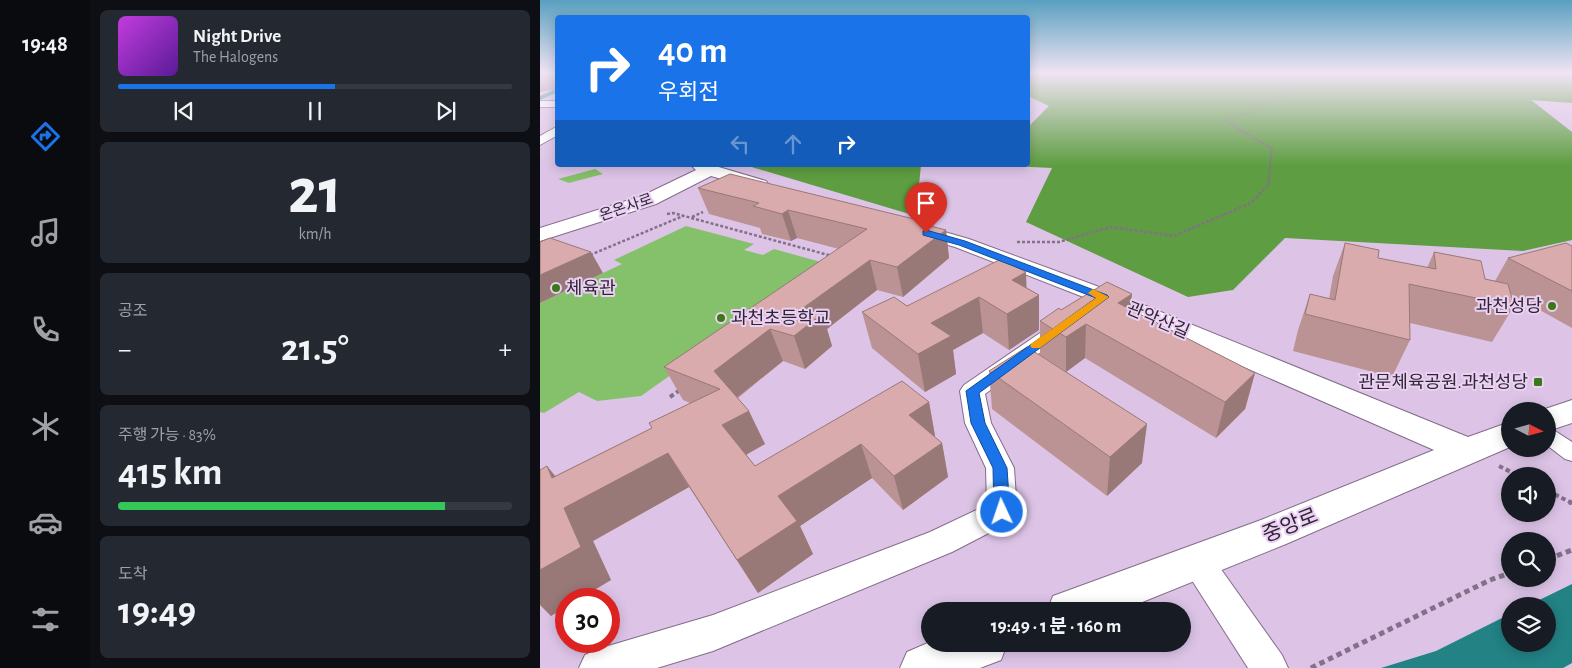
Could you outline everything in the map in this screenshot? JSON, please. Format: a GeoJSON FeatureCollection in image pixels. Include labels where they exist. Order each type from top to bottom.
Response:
{"type":"FeatureCollection","features":[{"type":"Feature","properties":{"kind":"street"},"geometry":{"type":"LineString","coordinates":[[540,141],[555,131]]}},
{"type":"Feature","properties":{"kind":"street"},"geometry":{"type":"LineString","coordinates":[[704,168],[784,192]]}},
{"type":"Feature","properties":{"kind":"street","name":"온온사로"},"geometry":{"type":"LineString","coordinates":[[541,232],[649,200],[704,168]]}},
{"type":"Feature","properties":{"kind":"street","name":"관악산길"},"geometry":{"type":"LineString","coordinates":[[887,222],[962,243],[1104,297],[1467,450]]}},
{"type":"Feature","properties":{"kind":"street"},"geometry":{"type":"LineString","coordinates":[[598,668],[626,661],[722,630],[941,542],[1002,512],[1000,468],[978,423],[972,391],[1104,297]]}},
{"type":"Feature","properties":{"kind":"street"},"geometry":{"type":"LineString","coordinates":[[1556,417],[1572,412]]}},
{"type":"Feature","properties":{"kind":"street","name":"중앙로"},"geometry":{"type":"LineString","coordinates":[[1091,602],[1274,532],[1501,437]]}},
{"type":"Feature","properties":{"kind":"street"},"geometry":{"type":"LineString","coordinates":[[1556,442],[1572,453]]}},
{"type":"Feature","properties":{"kind":"street"},"geometry":{"type":"LineString","coordinates":[[1197,561],[1237,617],[1269,668]]}},
{"type":"Feature","properties":{"kind":"street"},"geometry":{"type":"LineString","coordinates":[[923,668],[964,652]]}},
{"type":"Feature","properties":{"kind":"path"},"geometry":{"type":"LineString","coordinates":[[1010,242],[1059,242],[1110,227],[1174,236],[1251,203],[1268,185],[1272,149],[1225,120],[1251,113],[1257,104]]}},
{"type":"Feature","properties":{"kind":"path"},"geometry":{"type":"LineString","coordinates":[[692,218],[703,212]]}},
{"type":"Feature","properties":{"kind":"path"},"geometry":{"type":"LineString","coordinates":[[664,215],[673,213],[684,215],[838,257]]}},
{"type":"Feature","properties":{"kind":"path"},"geometry":{"type":"LineString","coordinates":[[589,255],[684,215]]}},
{"type":"Feature","properties":{"kind":"path"},"geometry":{"type":"LineString","coordinates":[[670,397],[686,386]]}},
{"type":"Feature","properties":{"kind":"path"},"geometry":{"type":"LineString","coordinates":[[1556,495],[1572,503]]}},
{"type":"Feature","properties":{"kind":"path"},"geometry":{"type":"LineString","coordinates":[[1556,556],[1572,550]]}},
{"type":"Feature","properties":{"kind":"path"},"geometry":{"type":"LineString","coordinates":[[1311,668],[1501,576]]}},
{"type":"Feature","properties":{"kind":"green space"},"geometry":{"type":"Polygon","coordinates":[[[1045,104],[1536,104],[1572,132],[1572,240],[1523,251],[1285,238],[1233,290],[1188,297],[1026,222],[1052,168],[1030,167],[1030,125],[1049,106],[1045,104]]]}},
{"type":"Feature","properties":{"kind":"green space"},"geometry":{"type":"Polygon","coordinates":[[[752,167],[921,167],[916,216],[752,167]]]}},
{"type":"Feature","properties":{"kind":"green space"},"geometry":{"type":"Polygon","coordinates":[[[595,169],[603,174],[569,183],[558,179],[595,169]]]}},
{"type":"Feature","properties":{"kind":"green space"},"geometry":{"type":"Polygon","coordinates":[[[686,226],[754,244],[744,250],[763,255],[774,249],[828,264],[641,396],[597,401],[579,392],[544,413],[540,412],[540,303],[622,264],[614,260],[686,226]]]}},
{"type":"Feature","properties":{"kind":"shaded area"},"geometry":{"type":"Polygon","coordinates":[[[1572,584],[1572,663],[1563,668],[1381,668],[1436,651],[1501,618],[1501,652],[1556,652],[1556,597],[1545,597],[1572,584]]]}},
{"type":"Feature","properties":{"kind":"building"},"geometry":{"type":"Polygon","coordinates":[[[730,174],[926,222],[922,224],[946,230],[897,267],[870,260],[803,308],[822,314],[794,336],[770,329],[714,371],[749,411],[722,425],[755,466],[902,381],[929,402],[909,415],[942,443],[894,476],[861,444],[778,496],[797,521],[737,560],[668,453],[564,508],[581,547],[540,570],[540,470],[547,466],[552,478],[652,428],[649,423],[720,389],[664,367],[867,229],[788,210],[782,214],[753,206],[759,203],[698,188],[730,174]]]}},
{"type":"Feature","properties":{"kind":"building"},"geometry":{"type":"Polygon","coordinates":[[[550,238],[591,252],[540,275],[540,242],[550,238]]]}},
{"type":"Feature","properties":{"kind":"building"},"geometry":{"type":"Polygon","coordinates":[[[1345,243],[1379,250],[1378,258],[1436,269],[1434,252],[1481,261],[1485,279],[1508,284],[1514,306],[1409,284],[1410,340],[1305,314],[1310,294],[1335,300],[1345,243]]]}},
{"type":"Feature","properties":{"kind":"building"},"geometry":{"type":"Polygon","coordinates":[[[1566,243],[1572,246],[1572,291],[1508,258],[1566,243]]]}},
{"type":"Feature","properties":{"kind":"building"},"geometry":{"type":"Polygon","coordinates":[[[1001,259],[1026,272],[1012,280],[1039,295],[1007,314],[979,297],[931,323],[951,336],[918,354],[862,312],[894,297],[907,306],[1001,259]]]}},
{"type":"Feature","properties":{"kind":"building"},"geometry":{"type":"Polygon","coordinates":[[[1107,282],[1132,294],[1118,303],[1255,373],[1225,402],[1086,324],[1066,337],[1040,321],[1059,308],[1061,310],[1107,282]]]}},
{"type":"Feature","properties":{"kind":"building"},"geometry":{"type":"Polygon","coordinates":[[[1027,347],[1147,424],[1110,457],[989,371],[1027,347]]]}},
{"type":"Feature","properties":{"kind":"slow traffic"},"geometry":{"type":"LineString","coordinates":[[1036,346],[1104,297],[1093,293]]}},
{"type":"Feature","properties":{"kind":"place","name":"체육관"},"geometry":{"type":"Point","coordinates":[556,288]}},
{"type":"Feature","properties":{"kind":"place","name":"과천성당"},"geometry":{"type":"Point","coordinates":[1552,306]}},
{"type":"Feature","properties":{"kind":"place","name":"과천초등학교"},"geometry":{"type":"Point","coordinates":[721,318]}},
{"type":"Feature","properties":{"kind":"place","name":"관문체육공원.과천성당"},"geometry":{"type":"Point","coordinates":[1538,382]}},
{"type":"Feature","properties":{"kind":"route"},"geometry":{"type":"LineString","coordinates":[[926,233],[962,243],[1104,297],[972,391],[978,423],[1000,468],[1002,512]]}}]}
